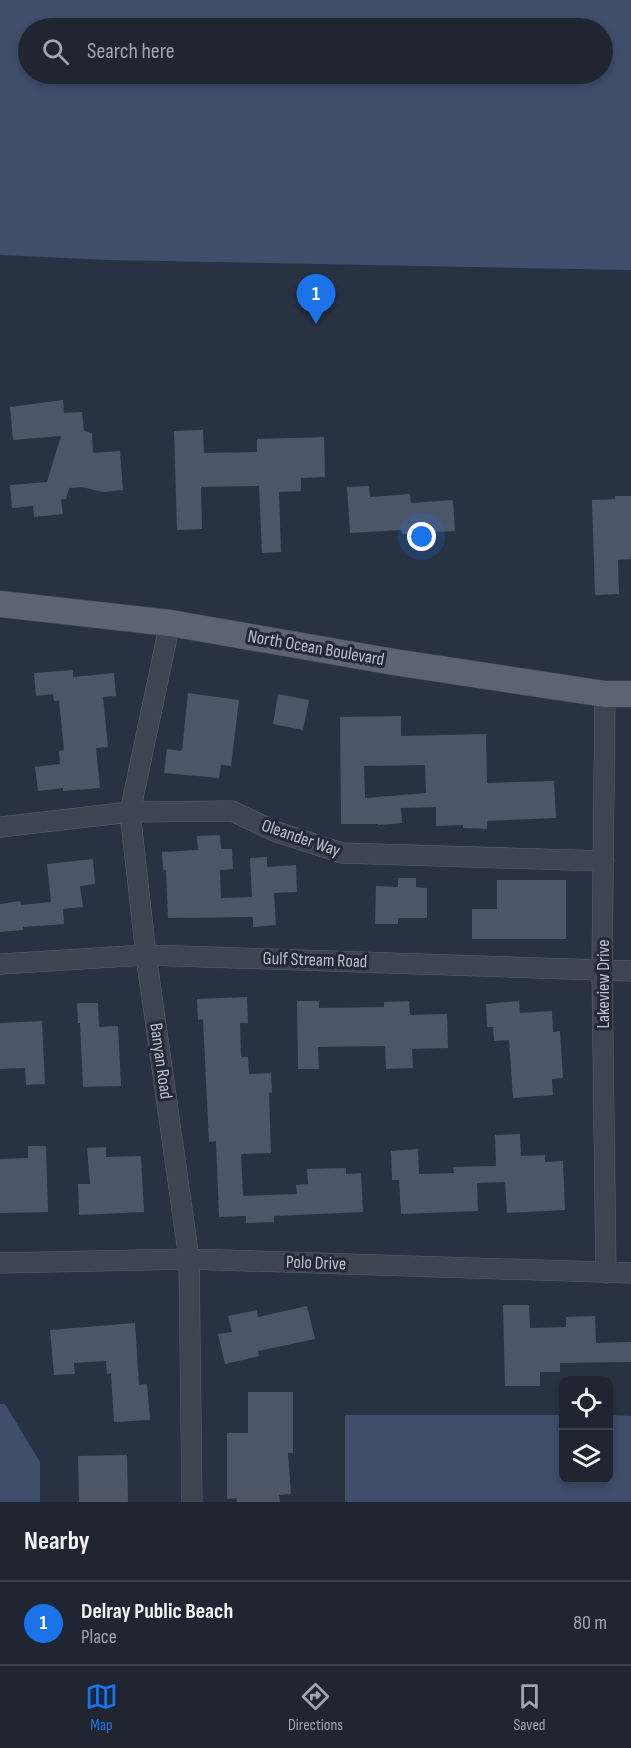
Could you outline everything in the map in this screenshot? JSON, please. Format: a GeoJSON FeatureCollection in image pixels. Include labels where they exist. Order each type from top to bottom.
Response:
{"type":"FeatureCollection","features":[{"type":"Feature","properties":{"kind":"main road","name":"North Ocean Boulevard"},"geometry":{"type":"LineString","coordinates":[[0,604],[170,623],[394,662],[605,694],[631,694]]}},
{"type":"Feature","properties":{"kind":"street","name":"Banyan Road"},"geometry":{"type":"LineString","coordinates":[[170,623],[130,812],[146,955],[189,1259],[192,1502]]}},
{"type":"Feature","properties":{"kind":"street","name":"Lakeview Drive"},"geometry":{"type":"LineString","coordinates":[[605,694],[602,969],[606,1273]]}},
{"type":"Feature","properties":{"kind":"street","name":"Oleander Way"},"geometry":{"type":"LineString","coordinates":[[0,829],[130,812],[232,812],[274,831],[342,854],[604,861]]}},
{"type":"Feature","properties":{"kind":"street","name":"Gulf Stream Road"},"geometry":{"type":"LineString","coordinates":[[0,964],[146,955],[631,971]]}},
{"type":"Feature","properties":{"kind":"street","name":"Polo Drive"},"geometry":{"type":"LineString","coordinates":[[0,1263],[189,1259],[631,1273]]}},
{"type":"Feature","properties":{"kind":"water"},"geometry":{"type":"Polygon","coordinates":[[[0,0],[631,0],[631,270],[109,260],[0,255],[0,0]]]}},
{"type":"Feature","properties":{"kind":"water"},"geometry":{"type":"Polygon","coordinates":[[[0,1404],[5,1404],[40,1462],[40,1502],[0,1502],[0,1404]]]}},
{"type":"Feature","properties":{"kind":"water"},"geometry":{"type":"Polygon","coordinates":[[[345,1415],[559,1415],[559,1484],[613,1484],[613,1415],[631,1416],[631,1502],[345,1502],[345,1415]]]}},
{"type":"Feature","properties":{"kind":"building"},"geometry":{"type":"Polygon","coordinates":[[[63,400],[64,413],[82,412],[84,431],[92,433],[93,453],[120,451],[123,490],[103,492],[82,487],[69,488],[66,499],[61,499],[63,514],[34,517],[33,506],[12,508],[10,485],[47,482],[61,436],[13,440],[10,407],[63,400]]]}},
{"type":"Feature","properties":{"kind":"building"},"geometry":{"type":"Polygon","coordinates":[[[203,430],[204,453],[257,452],[257,439],[324,437],[325,477],[301,478],[301,491],[279,492],[281,552],[262,553],[259,486],[201,487],[202,529],[177,530],[174,431],[203,430]]]}},
{"type":"Feature","properties":{"kind":"building"},"geometry":{"type":"Polygon","coordinates":[[[369,486],[370,497],[410,494],[411,503],[453,500],[455,531],[402,534],[401,530],[350,533],[347,487],[369,486]]]}},
{"type":"Feature","properties":{"kind":"building"},"geometry":{"type":"Polygon","coordinates":[[[615,496],[631,496],[631,559],[618,560],[619,594],[595,595],[592,500],[615,499],[615,496]]]}},
{"type":"Feature","properties":{"kind":"building"},"geometry":{"type":"Polygon","coordinates":[[[73,670],[73,677],[114,673],[116,696],[103,697],[108,747],[96,748],[100,788],[38,791],[35,767],[60,764],[59,751],[64,750],[59,701],[54,701],[53,694],[36,696],[34,673],[73,670]]]}},
{"type":"Feature","properties":{"kind":"building"},"geometry":{"type":"Polygon","coordinates":[[[188,693],[239,700],[231,766],[221,765],[219,778],[164,773],[167,749],[182,751],[188,693]]]}},
{"type":"Feature","properties":{"kind":"building"},"geometry":{"type":"Polygon","coordinates":[[[278,694],[309,700],[303,730],[273,724],[278,694]]]}},
{"type":"Feature","properties":{"kind":"building"},"geometry":{"type":"Polygon","coordinates":[[[401,716],[401,736],[486,734],[487,783],[554,781],[556,818],[487,821],[487,829],[463,828],[463,825],[436,826],[436,807],[401,808],[402,823],[341,824],[340,717],[401,716]],[[425,765],[364,766],[365,798],[426,793],[425,765]]]}},
{"type":"Feature","properties":{"kind":"building"},"geometry":{"type":"Polygon","coordinates":[[[220,835],[221,849],[232,849],[233,869],[220,870],[221,898],[252,897],[250,858],[267,857],[267,867],[296,865],[297,892],[274,893],[276,925],[253,927],[253,917],[168,918],[166,870],[163,870],[162,852],[198,850],[197,836],[220,835]]]}},
{"type":"Feature","properties":{"kind":"building"},"geometry":{"type":"Polygon","coordinates":[[[93,859],[95,884],[80,886],[83,907],[63,909],[64,924],[23,927],[23,930],[0,932],[0,904],[20,901],[21,905],[51,902],[47,864],[93,859]]]}},
{"type":"Feature","properties":{"kind":"building"},"geometry":{"type":"Polygon","coordinates":[[[398,878],[416,878],[416,887],[427,888],[427,918],[398,918],[398,924],[375,924],[376,886],[398,887],[398,878]]]}},
{"type":"Feature","properties":{"kind":"building"},"geometry":{"type":"Polygon","coordinates":[[[497,880],[566,880],[566,939],[472,939],[472,909],[497,909],[497,880]]]}},
{"type":"Feature","properties":{"kind":"building"},"geometry":{"type":"Polygon","coordinates":[[[247,997],[248,1023],[240,1023],[241,1057],[248,1057],[249,1074],[271,1073],[272,1093],[269,1093],[271,1153],[241,1154],[243,1196],[297,1194],[296,1185],[308,1184],[307,1169],[346,1168],[346,1174],[361,1173],[363,1212],[274,1216],[274,1222],[246,1223],[246,1216],[219,1217],[216,1141],[209,1142],[203,1019],[198,1020],[197,999],[247,997]]]}},
{"type":"Feature","properties":{"kind":"building"},"geometry":{"type":"Polygon","coordinates":[[[297,1001],[319,1001],[319,1008],[384,1007],[384,1002],[409,1001],[410,1015],[447,1014],[448,1048],[412,1049],[413,1068],[386,1069],[385,1046],[318,1047],[319,1069],[298,1069],[297,1001]]]}},
{"type":"Feature","properties":{"kind":"building"},"geometry":{"type":"Polygon","coordinates":[[[519,1001],[520,1013],[552,1011],[553,1032],[560,1031],[563,1078],[552,1079],[553,1095],[513,1098],[509,1040],[494,1041],[493,1027],[487,1027],[486,1004],[519,1001]]]}},
{"type":"Feature","properties":{"kind":"building"},"geometry":{"type":"Polygon","coordinates":[[[77,1003],[98,1003],[99,1027],[118,1026],[121,1086],[83,1087],[77,1003]]]}},
{"type":"Feature","properties":{"kind":"building"},"geometry":{"type":"Polygon","coordinates":[[[42,1021],[45,1084],[26,1085],[25,1068],[0,1069],[0,1023],[42,1021]]]}},
{"type":"Feature","properties":{"kind":"building"},"geometry":{"type":"Polygon","coordinates":[[[520,1134],[521,1156],[545,1155],[545,1162],[563,1161],[565,1210],[507,1213],[505,1182],[477,1183],[478,1211],[401,1214],[399,1180],[392,1180],[391,1151],[418,1149],[419,1174],[454,1173],[453,1167],[496,1166],[495,1135],[520,1134]]]}},
{"type":"Feature","properties":{"kind":"building"},"geometry":{"type":"Polygon","coordinates":[[[28,1146],[46,1146],[48,1212],[0,1213],[0,1159],[28,1158],[28,1146]]]}},
{"type":"Feature","properties":{"kind":"building"},"geometry":{"type":"Polygon","coordinates":[[[106,1147],[106,1157],[141,1156],[144,1212],[79,1215],[78,1184],[90,1184],[87,1148],[106,1147]]]}},
{"type":"Feature","properties":{"kind":"building"},"geometry":{"type":"Polygon","coordinates":[[[503,1305],[529,1305],[530,1328],[566,1327],[566,1317],[595,1316],[596,1343],[631,1342],[631,1362],[560,1363],[560,1372],[540,1372],[540,1386],[505,1386],[503,1305]]]}},
{"type":"Feature","properties":{"kind":"building"},"geometry":{"type":"Polygon","coordinates":[[[307,1306],[315,1339],[258,1351],[259,1356],[225,1364],[218,1334],[232,1332],[228,1316],[257,1310],[258,1317],[307,1306]]]}},
{"type":"Feature","properties":{"kind":"building"},"geometry":{"type":"Polygon","coordinates":[[[135,1323],[139,1385],[147,1384],[150,1420],[114,1422],[111,1373],[107,1374],[106,1361],[74,1363],[75,1374],[54,1375],[50,1330],[135,1323]]]}},
{"type":"Feature","properties":{"kind":"building"},"geometry":{"type":"Polygon","coordinates":[[[248,1392],[293,1392],[293,1453],[288,1453],[291,1494],[279,1495],[280,1502],[237,1502],[237,1498],[227,1499],[227,1433],[248,1433],[248,1392]]]}},
{"type":"Feature","properties":{"kind":"building"},"geometry":{"type":"Polygon","coordinates":[[[127,1455],[128,1502],[79,1502],[78,1456],[127,1455]]]}},
{"type":"Feature","properties":{"kind":"place","name":"Delray Public Beach"},"geometry":{"type":"Point","coordinates":[316,324]}}]}
